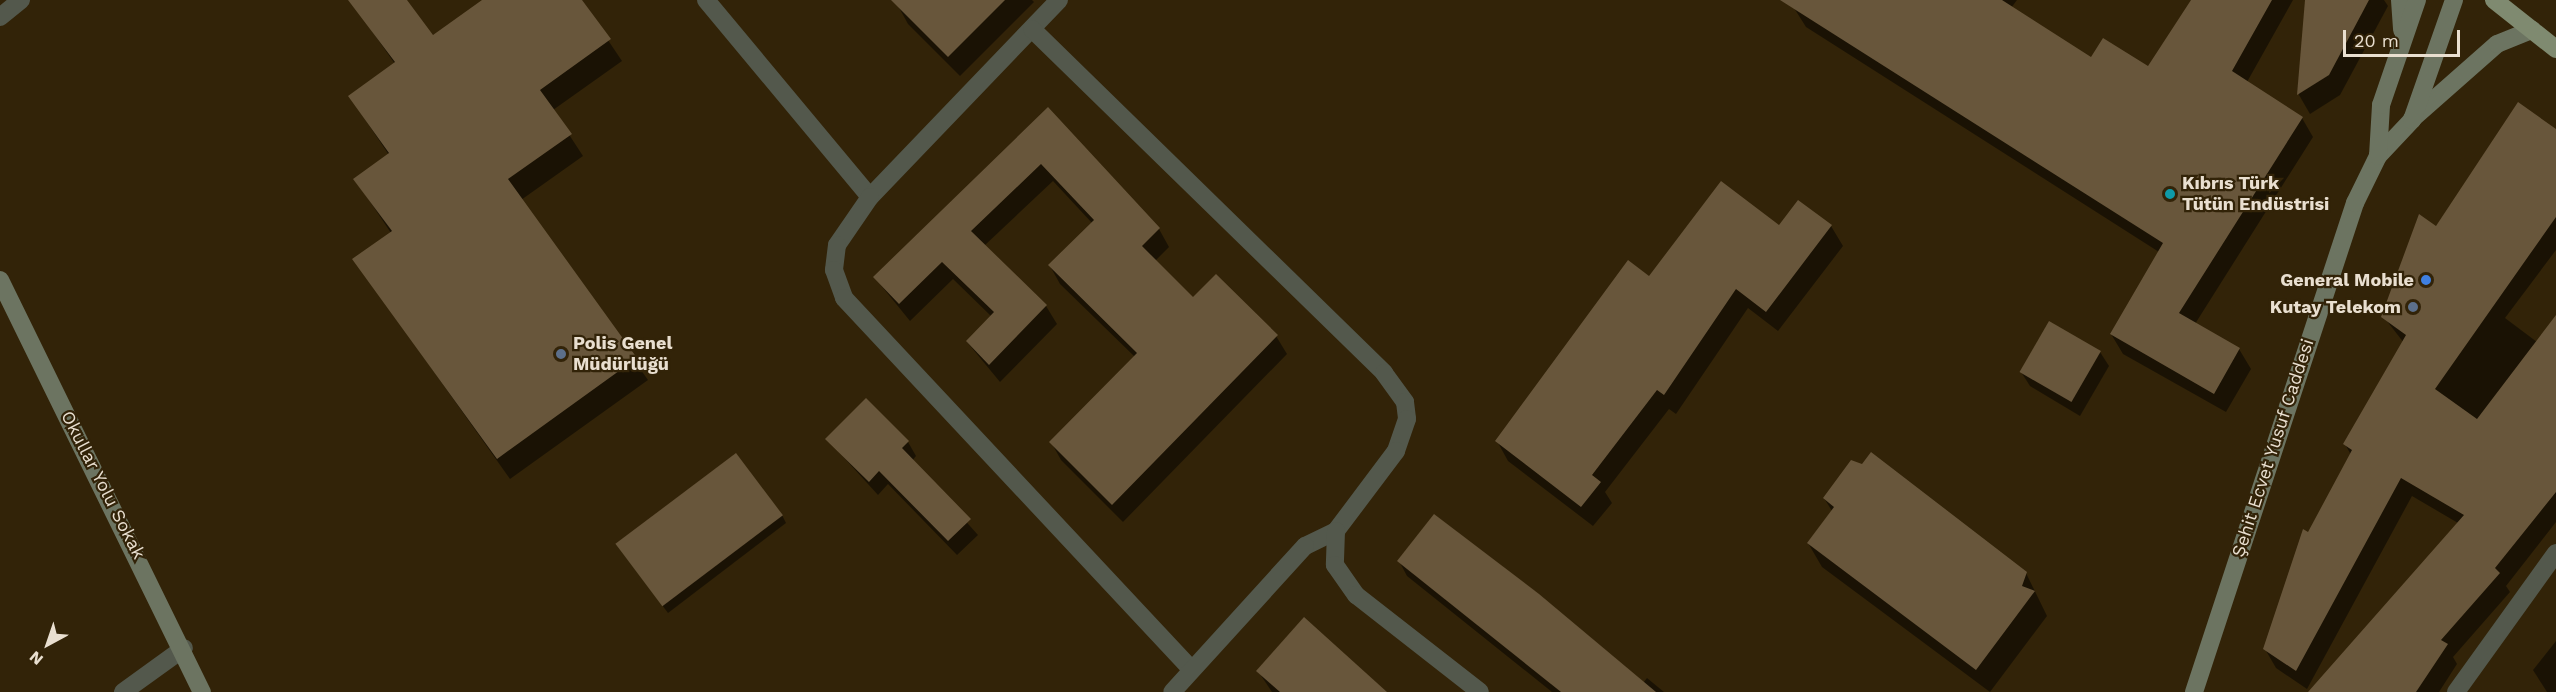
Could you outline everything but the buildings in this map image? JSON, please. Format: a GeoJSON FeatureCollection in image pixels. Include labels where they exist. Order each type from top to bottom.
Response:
{"type":"FeatureCollection","features":[{"type":"Feature","properties":{"kind":"main road"},"geometry":{"type":"LineString","coordinates":[[2400,0],[2403,40]]}},
{"type":"Feature","properties":{"kind":"main road","name":"Şehit Ecvet Yusuf Caddesi"},"geometry":{"type":"LineString","coordinates":[[2194,692],[2298,370],[2355,203],[2378,156],[2381,105],[2416,0]]}},
{"type":"Feature","properties":{"kind":"main road"},"geometry":{"type":"LineString","coordinates":[[2412,120],[2454,0]]}},
{"type":"Feature","properties":{"kind":"main road"},"geometry":{"type":"LineString","coordinates":[[2493,0],[2556,49]]}},
{"type":"Feature","properties":{"kind":"main road"},"geometry":{"type":"LineString","coordinates":[[2378,156],[2412,120],[2497,44],[2532,30]]}},
{"type":"Feature","properties":{"kind":"main road","name":"Okullar Yolu Sokak"},"geometry":{"type":"LineString","coordinates":[[0,280],[184,648],[202,692]]}},
{"type":"Feature","properties":{"kind":"street"},"geometry":{"type":"LineString","coordinates":[[0,17],[21,0]]}},
{"type":"Feature","properties":{"kind":"street"},"geometry":{"type":"LineString","coordinates":[[706,0],[870,197]]}},
{"type":"Feature","properties":{"kind":"street"},"geometry":{"type":"LineString","coordinates":[[1059,0],[870,197],[834,257],[844,298],[1191,669]]}},
{"type":"Feature","properties":{"kind":"street"},"geometry":{"type":"LineString","coordinates":[[1032,29],[1398,387],[1407,419],[1403,437],[1336,531],[1305,546],[1172,692]]}},
{"type":"Feature","properties":{"kind":"street"},"geometry":{"type":"LineString","coordinates":[[1336,531],[1335,565],[1356,595],[1480,692]]}},
{"type":"Feature","properties":{"kind":"street"},"geometry":{"type":"LineString","coordinates":[[2456,692],[2556,553]]}},
{"type":"Feature","properties":{"kind":"street"},"geometry":{"type":"LineString","coordinates":[[123,692],[184,648]]}},
{"type":"Feature","properties":{"kind":"place","name":"Kıbrıs Türk Tütün Endüstrisi"},"geometry":{"type":"Point","coordinates":[2170,194]}},
{"type":"Feature","properties":{"kind":"place","name":"General Mobile"},"geometry":{"type":"Point","coordinates":[2426,280]}},
{"type":"Feature","properties":{"kind":"place","name":"Kutay Telekom"},"geometry":{"type":"Point","coordinates":[2413,307]}},
{"type":"Feature","properties":{"kind":"place","name":"Polis Genel Müdürlüğü"},"geometry":{"type":"Point","coordinates":[561,354]}}]}
